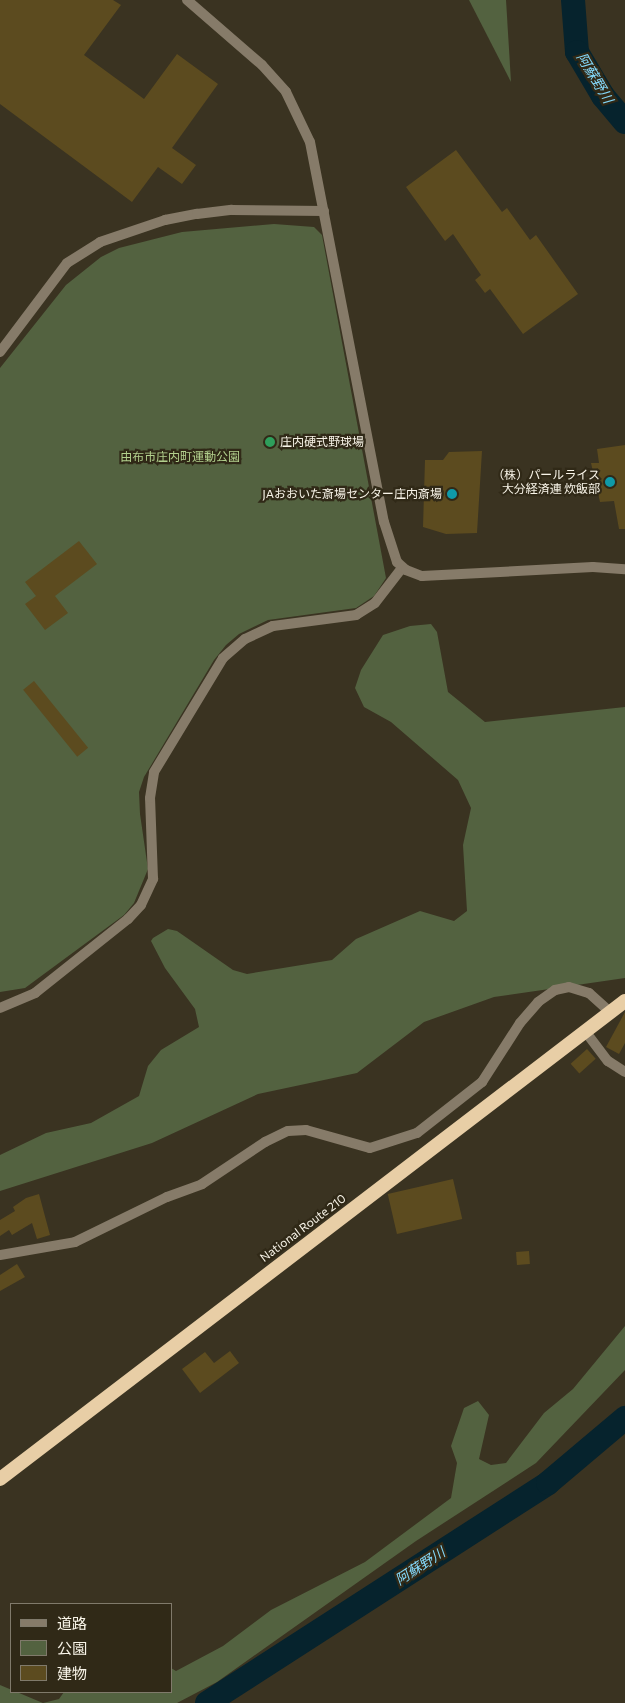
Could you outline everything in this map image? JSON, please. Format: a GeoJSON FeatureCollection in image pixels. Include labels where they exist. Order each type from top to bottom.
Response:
{"type":"FeatureCollection","features":[{"type":"Feature","properties":{"kind":"highway","name":"National Route 210"},"geometry":{"type":"LineString","coordinates":[[0,1479],[625,1001]]}},
{"type":"Feature","properties":{"kind":"street"},"geometry":{"type":"LineString","coordinates":[[187,0],[262,65],[286,92],[310,142],[384,522],[392,553],[402,568],[422,576],[592,567],[625,569]]}},
{"type":"Feature","properties":{"kind":"street"},"geometry":{"type":"LineString","coordinates":[[0,352],[67,263],[100,242],[165,220],[197,214],[232,210],[324,212]]}},
{"type":"Feature","properties":{"kind":"street"},"geometry":{"type":"LineString","coordinates":[[0,1008],[35,993],[128,919],[141,905],[153,879],[150,798],[154,772],[223,658],[245,639],[273,626],[356,615],[375,603],[402,568]]}},
{"type":"Feature","properties":{"kind":"street"},"geometry":{"type":"LineString","coordinates":[[0,1255],[75,1242],[167,1197],[208,1181],[265,1142],[288,1131],[306,1130],[370,1148],[417,1133],[482,1082],[520,1023],[538,1002],[555,990],[569,987],[589,992],[610,1012]]}},
{"type":"Feature","properties":{"kind":"street"},"geometry":{"type":"LineString","coordinates":[[585,1031],[608,1061],[625,1072]]}},
{"type":"Feature","properties":{"kind":"green space"},"geometry":{"type":"Polygon","coordinates":[[[469,0],[506,0],[511,82],[469,0]]]}},
{"type":"Feature","properties":{"kind":"green space","name":"由布市庄内町運動公園"},"geometry":{"type":"Polygon","coordinates":[[[274,224],[314,227],[322,235],[386,578],[374,596],[356,608],[268,620],[239,634],[226,645],[214,660],[144,777],[139,792],[140,814],[148,869],[134,903],[124,915],[25,988],[0,992],[0,368],[66,285],[101,257],[119,248],[182,232],[274,224]]]}},
{"type":"Feature","properties":{"kind":"green space"},"geometry":{"type":"Polygon","coordinates":[[[431,624],[437,632],[448,692],[485,722],[625,707],[625,978],[494,997],[424,1022],[357,1073],[258,1094],[152,1143],[0,1191],[0,1155],[46,1133],[91,1123],[139,1096],[148,1066],[161,1050],[199,1027],[195,1009],[165,968],[151,941],[168,929],[177,931],[233,970],[247,974],[332,960],[356,939],[420,911],[454,921],[467,911],[463,845],[471,808],[458,780],[391,722],[364,707],[355,688],[361,670],[383,635],[410,626],[431,624]]]}},
{"type":"Feature","properties":{"kind":"green space"},"geometry":{"type":"Polygon","coordinates":[[[625,1326],[625,1370],[536,1463],[416,1541],[217,1682],[177,1703],[43,1703],[59,1699],[63,1693],[172,1693],[172,1669],[176,1671],[223,1646],[271,1610],[365,1562],[451,1498],[457,1463],[451,1446],[464,1408],[478,1401],[489,1415],[479,1459],[491,1465],[506,1463],[544,1413],[573,1389],[625,1326]]]}},
{"type":"Feature","properties":{"kind":"green space"},"geometry":{"type":"Polygon","coordinates":[[[0,1685],[10,1689],[10,1693],[19,1693],[43,1703],[0,1703],[0,1685]]]}},
{"type":"Feature","properties":{"kind":"building"},"geometry":{"type":"Polygon","coordinates":[[[0,0],[113,0],[121,5],[84,55],[144,99],[177,54],[218,84],[172,148],[196,165],[182,184],[158,167],[132,202],[0,104],[0,0]]]}},
{"type":"Feature","properties":{"kind":"building"},"geometry":{"type":"Polygon","coordinates":[[[456,150],[502,212],[507,208],[530,240],[536,235],[578,294],[523,334],[490,289],[485,293],[475,280],[481,275],[453,234],[445,241],[406,187],[456,150]]]}},
{"type":"Feature","properties":{"kind":"building","name":"（株）パールライス 大分経済連 炊飯部"},"geometry":{"type":"Polygon","coordinates":[[[625,445],[625,529],[619,529],[614,501],[600,502],[591,463],[599,463],[597,449],[625,445]]]}},
{"type":"Feature","properties":{"kind":"building","name":"JAおおいた斎場センター庄内斎場"},"geometry":{"type":"Polygon","coordinates":[[[482,451],[477,533],[446,534],[423,527],[425,460],[443,460],[449,452],[482,451]]]}},
{"type":"Feature","properties":{"kind":"building"},"geometry":{"type":"Polygon","coordinates":[[[79,541],[97,564],[55,596],[68,613],[45,630],[25,604],[36,596],[25,582],[79,541]]]}},
{"type":"Feature","properties":{"kind":"building"},"geometry":{"type":"Polygon","coordinates":[[[34,681],[88,748],[77,757],[23,690],[34,681]]]}},
{"type":"Feature","properties":{"kind":"building"},"geometry":{"type":"Polygon","coordinates":[[[625,1012],[625,1043],[619,1054],[606,1047],[625,1012]]]}},
{"type":"Feature","properties":{"kind":"building"},"geometry":{"type":"Polygon","coordinates":[[[587,1049],[596,1059],[579,1073],[571,1064],[587,1049]]]}},
{"type":"Feature","properties":{"kind":"building"},"geometry":{"type":"Polygon","coordinates":[[[453,1179],[462,1219],[397,1234],[388,1194],[453,1179]]]}},
{"type":"Feature","properties":{"kind":"building"},"geometry":{"type":"Polygon","coordinates":[[[39,1194],[50,1235],[37,1239],[32,1223],[12,1235],[9,1230],[0,1236],[0,1220],[15,1211],[13,1207],[26,1198],[39,1194]]]}},
{"type":"Feature","properties":{"kind":"building"},"geometry":{"type":"Polygon","coordinates":[[[529,1251],[530,1264],[517,1265],[516,1252],[529,1251]]]}},
{"type":"Feature","properties":{"kind":"building"},"geometry":{"type":"Polygon","coordinates":[[[17,1264],[25,1277],[0,1291],[0,1275],[17,1264]]]}},
{"type":"Feature","properties":{"kind":"building"},"geometry":{"type":"Polygon","coordinates":[[[230,1351],[239,1363],[200,1393],[182,1369],[205,1352],[214,1363],[230,1351]]]}},
{"type":"Feature","properties":{"kind":"waterway","name":"阿蘇野川"},"geometry":{"type":"LineString","coordinates":[[573,0],[577,52],[603,96],[625,122]]}},
{"type":"Feature","properties":{"kind":"waterway","name":"阿蘇野川"},"geometry":{"type":"LineString","coordinates":[[207,1703],[548,1483],[625,1418]]}},
{"type":"Feature","properties":{"kind":"place","name":"庄内硬式野球場"},"geometry":{"type":"Point","coordinates":[270,442]}},
{"type":"Feature","properties":{"kind":"place","name":"（株）パールライス 大分経済連 炊飯部"},"geometry":{"type":"Point","coordinates":[610,482]}},
{"type":"Feature","properties":{"kind":"place","name":"JAおおいた斎場センター庄内斎場"},"geometry":{"type":"Point","coordinates":[452,494]}}]}
